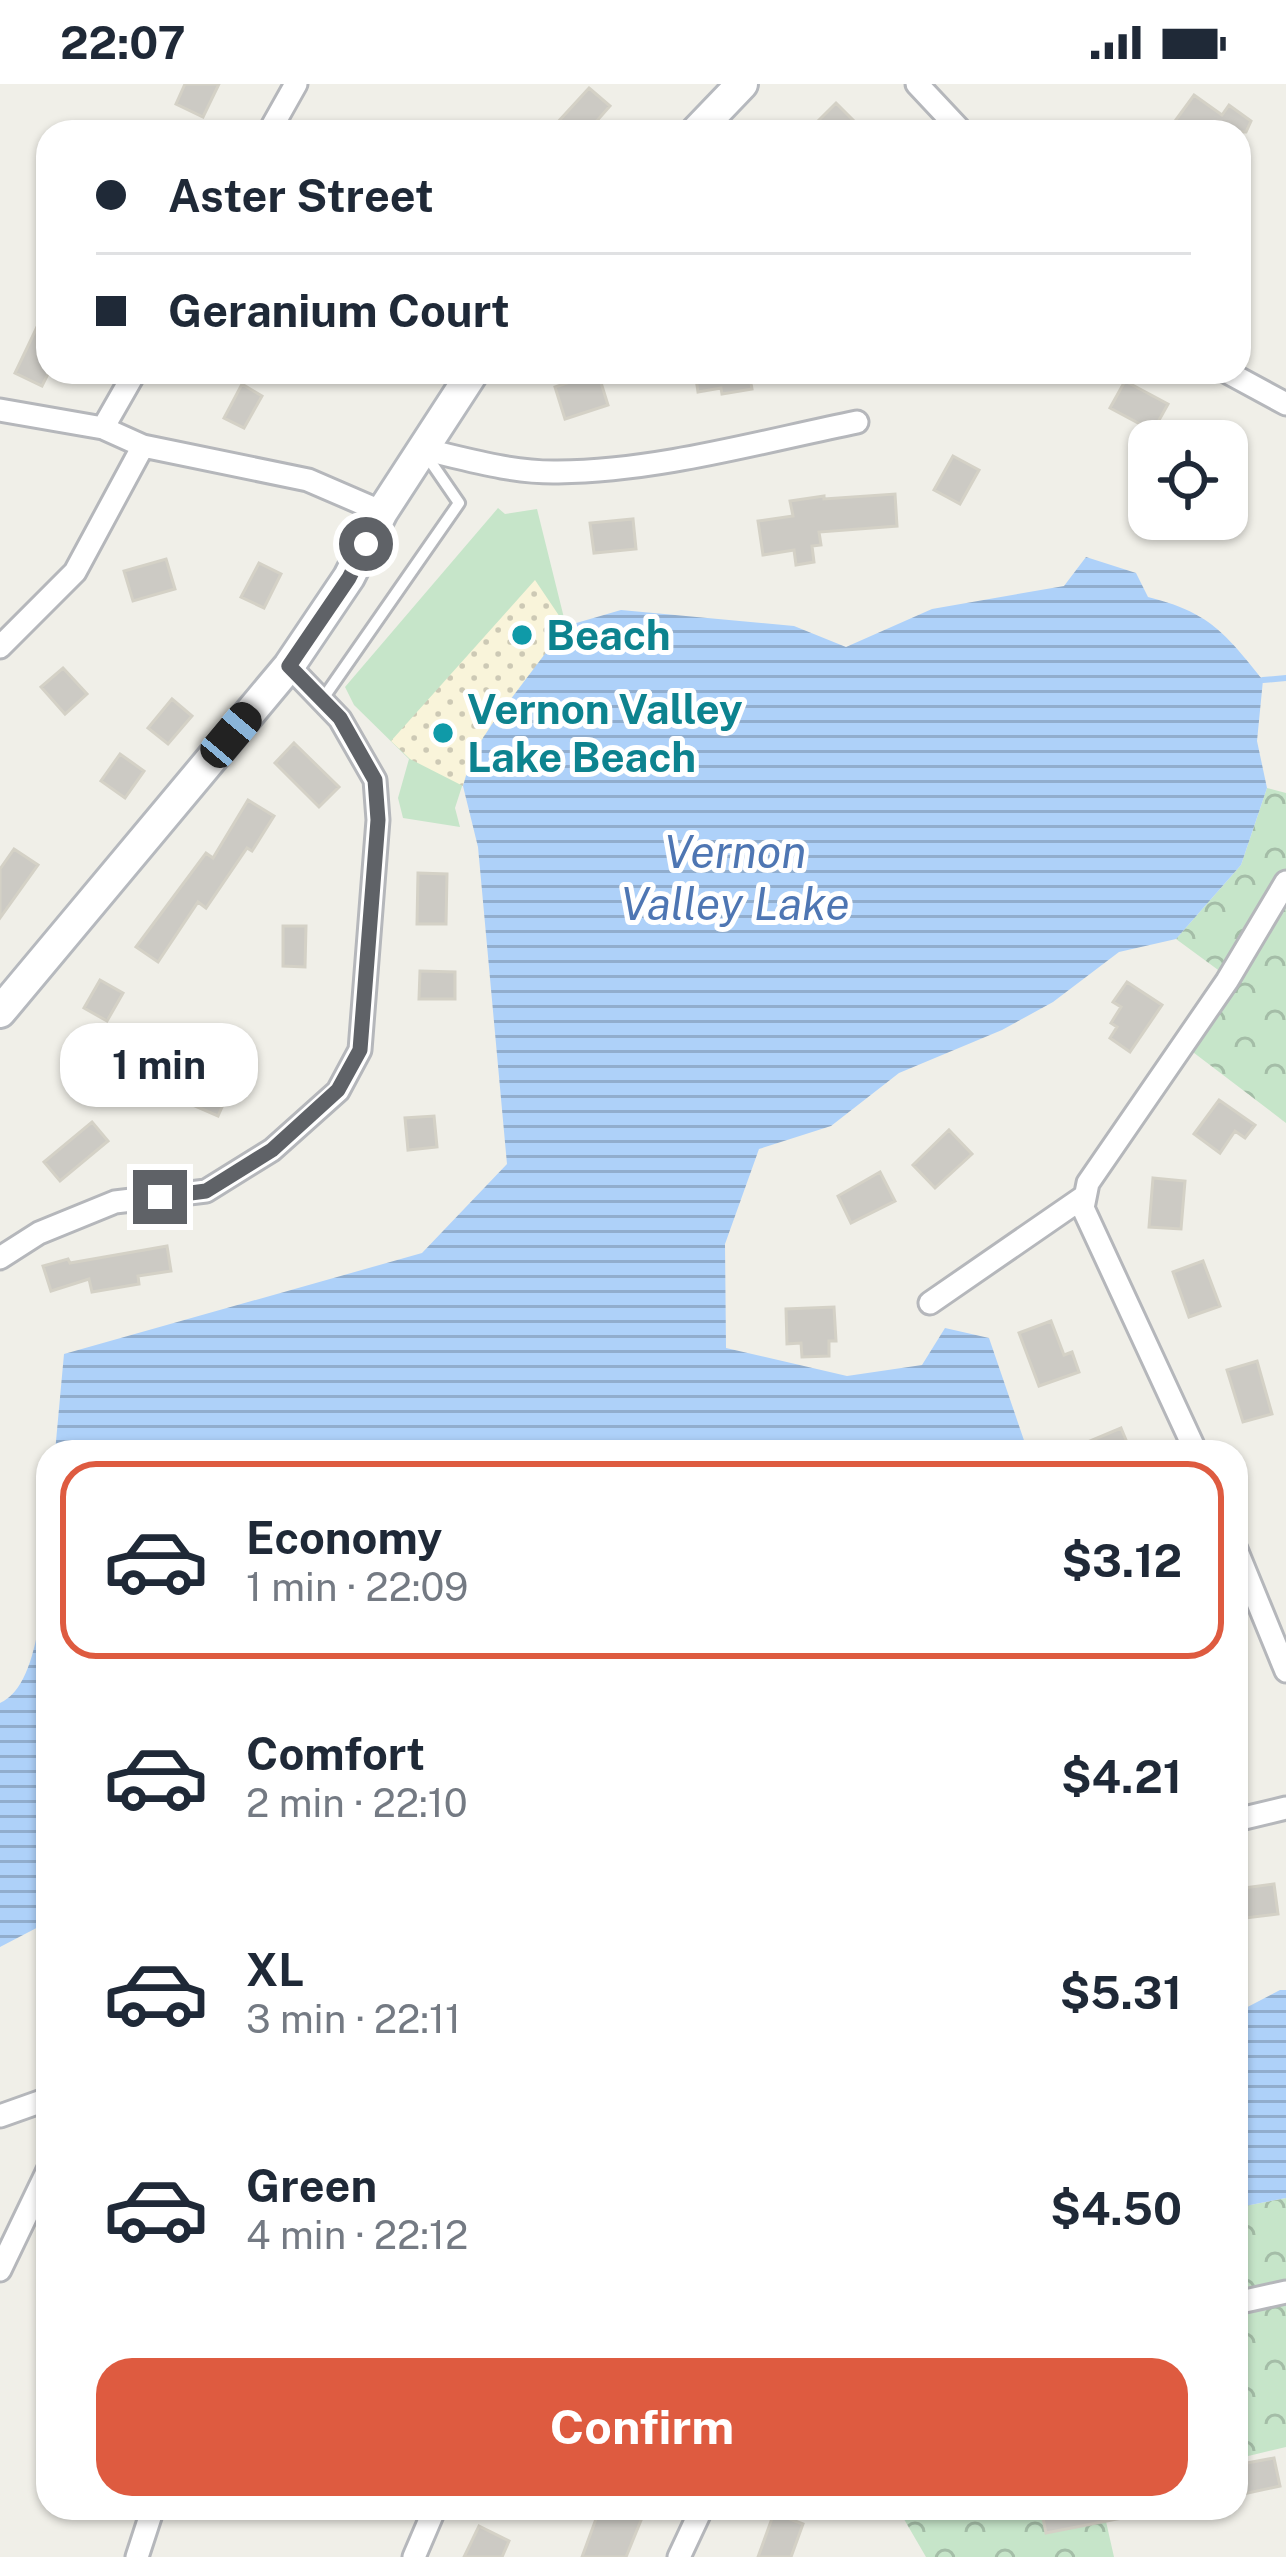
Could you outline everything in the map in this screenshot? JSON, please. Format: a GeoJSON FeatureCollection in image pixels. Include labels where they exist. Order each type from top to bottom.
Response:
{"type":"FeatureCollection","features":[{"type":"Feature","properties":{"kind":"street"},"geometry":{"type":"LineString","coordinates":[[276,120],[296,84]]}},
{"type":"Feature","properties":{"kind":"street"},"geometry":{"type":"LineString","coordinates":[[708,120],[742,84]]}},
{"type":"Feature","properties":{"kind":"street"},"geometry":{"type":"LineString","coordinates":[[917,84],[951,120]]}},
{"type":"Feature","properties":{"kind":"street"},"geometry":{"type":"LineString","coordinates":[[103,428],[128,384]]}},
{"type":"Feature","properties":{"kind":"street"},"geometry":{"type":"LineString","coordinates":[[0,1012],[289,666],[349,578],[382,512],[465,384]]}},
{"type":"Feature","properties":{"kind":"street"},"geometry":{"type":"LineString","coordinates":[[1249,384],[1286,404]]}},
{"type":"Feature","properties":{"kind":"street"},"geometry":{"type":"LineString","coordinates":[[0,410],[103,428],[143,446],[308,480],[382,512]]}},
{"type":"Feature","properties":{"kind":"street"},"geometry":{"type":"LineString","coordinates":[[422,449],[497,467],[557,472],[657,463],[857,422]]}},
{"type":"Feature","properties":{"kind":"street"},"geometry":{"type":"LineString","coordinates":[[0,646],[75,572],[143,446]]}},
{"type":"Feature","properties":{"kind":"street"},"geometry":{"type":"LineString","coordinates":[[0,1258],[39,1233],[115,1202],[206,1191],[272,1150],[338,1090],[360,1050],[378,820],[375,780],[340,718],[289,666]]}},
{"type":"Feature","properties":{"kind":"street"},"geometry":{"type":"LineString","coordinates":[[1190,1440],[1082,1208],[1088,1183],[1227,982],[1286,882]]}},
{"type":"Feature","properties":{"kind":"street"},"geometry":{"type":"LineString","coordinates":[[930,1303],[1085,1196]]}},
{"type":"Feature","properties":{"kind":"street"},"geometry":{"type":"LineString","coordinates":[[1248,1578],[1286,1671]]}},
{"type":"Feature","properties":{"kind":"street"},"geometry":{"type":"LineString","coordinates":[[1248,1817],[1286,1808]]}},
{"type":"Feature","properties":{"kind":"street"},"geometry":{"type":"LineString","coordinates":[[0,2116],[36,2102]]}},
{"type":"Feature","properties":{"kind":"street"},"geometry":{"type":"LineString","coordinates":[[0,2270],[36,2195]]}},
{"type":"Feature","properties":{"kind":"street"},"geometry":{"type":"LineString","coordinates":[[1248,2300],[1286,2292]]}},
{"type":"Feature","properties":{"kind":"street"},"geometry":{"type":"LineString","coordinates":[[137,2557],[149,2520]]}},
{"type":"Feature","properties":{"kind":"street"},"geometry":{"type":"LineString","coordinates":[[414,2557],[430,2520]]}},
{"type":"Feature","properties":{"kind":"street"},"geometry":{"type":"LineString","coordinates":[[679,2557],[696,2520]]}},
{"type":"Feature","properties":{"kind":"lane"},"geometry":{"type":"LineString","coordinates":[[322,700],[459,503],[422,449]]}},
{"type":"Feature","properties":{"kind":"green space"},"geometry":{"type":"Polygon","coordinates":[[[498,508],[505,514],[537,509],[566,626],[472,755],[455,808],[460,827],[403,818],[398,798],[409,759],[354,705],[345,687],[498,508]]]}},
{"type":"Feature","properties":{"kind":"green space"},"geometry":{"type":"Polygon","coordinates":[[[1267,788],[1286,793],[1286,1123],[1181,1043],[1225,975],[1176,939],[1241,865],[1267,788]]]}},
{"type":"Feature","properties":{"kind":"green space"},"geometry":{"type":"Polygon","coordinates":[[[1286,2198],[1286,2447],[1248,2456],[1248,2205],[1286,2198]]]}},
{"type":"Feature","properties":{"kind":"green space"},"geometry":{"type":"Polygon","coordinates":[[[904,2520],[1106,2520],[1114,2557],[926,2557],[904,2520]]]}},
{"type":"Feature","properties":{"kind":"sand"},"geometry":{"type":"Polygon","coordinates":[[[535,580],[566,626],[472,755],[463,786],[410,759],[391,741],[535,580]]]}},
{"type":"Feature","properties":{"kind":"water","name":"Vernon Valley Lake"},"geometry":{"type":"Polygon","coordinates":[[[1086,557],[1136,573],[1148,597],[1214,626],[1263,680],[1257,741],[1267,788],[1241,865],[1176,939],[1119,952],[1053,1002],[1002,1030],[899,1073],[831,1126],[759,1149],[725,1244],[726,1348],[847,1376],[922,1365],[945,1328],[989,1338],[1024,1440],[56,1440],[64,1354],[422,1253],[507,1164],[478,847],[463,786],[472,755],[566,626],[621,610],[794,626],[846,647],[932,609],[1064,586],[1086,557]]]}},
{"type":"Feature","properties":{"kind":"water"},"geometry":{"type":"Polygon","coordinates":[[[36,1638],[36,1928],[0,1947],[0,1703],[15,1692],[36,1638]]]}},
{"type":"Feature","properties":{"kind":"water"},"geometry":{"type":"Polygon","coordinates":[[[1286,1990],[1286,2198],[1248,2205],[1248,2007],[1286,1990]]]}},
{"type":"Feature","properties":{"kind":"building"},"geometry":{"type":"Polygon","coordinates":[[[185,84],[219,84],[203,117],[176,104],[185,84]]]}},
{"type":"Feature","properties":{"kind":"building"},"geometry":{"type":"Polygon","coordinates":[[[589,88],[610,106],[598,120],[560,120],[589,88]]]}},
{"type":"Feature","properties":{"kind":"building"},"geometry":{"type":"Polygon","coordinates":[[[1194,95],[1222,115],[1229,105],[1250,120],[1176,120],[1194,95]]]}},
{"type":"Feature","properties":{"kind":"building"},"geometry":{"type":"Polygon","coordinates":[[[836,103],[853,120],[819,120],[836,103]]]}},
{"type":"Feature","properties":{"kind":"building"},"geometry":{"type":"Polygon","coordinates":[[[36,329],[36,383],[15,373],[36,329]]]}},
{"type":"Feature","properties":{"kind":"building"},"geometry":{"type":"Polygon","coordinates":[[[242,384],[262,396],[244,428],[224,418],[242,384]]]}},
{"type":"Feature","properties":{"kind":"building"},"geometry":{"type":"Polygon","coordinates":[[[601,384],[608,405],[565,419],[555,387],[601,384]]]}},
{"type":"Feature","properties":{"kind":"building"},"geometry":{"type":"Polygon","coordinates":[[[697,384],[751,384],[752,389],[722,394],[721,388],[698,392],[697,384]]]}},
{"type":"Feature","properties":{"kind":"building"},"geometry":{"type":"Polygon","coordinates":[[[1123,384],[1168,404],[1159,420],[1132,420],[1110,408],[1123,384]]]}},
{"type":"Feature","properties":{"kind":"building"},"geometry":{"type":"Polygon","coordinates":[[[953,456],[979,470],[960,504],[934,490],[953,456]]]}},
{"type":"Feature","properties":{"kind":"building"},"geometry":{"type":"Polygon","coordinates":[[[895,494],[897,526],[819,532],[821,545],[812,546],[814,562],[796,565],[794,550],[763,555],[758,521],[793,516],[790,501],[895,494]]]}},
{"type":"Feature","properties":{"kind":"building"},"geometry":{"type":"Polygon","coordinates":[[[633,519],[636,549],[594,553],[590,523],[633,519]]]}},
{"type":"Feature","properties":{"kind":"building"},"geometry":{"type":"Polygon","coordinates":[[[166,559],[175,589],[133,601],[124,571],[166,559]]]}},
{"type":"Feature","properties":{"kind":"building"},"geometry":{"type":"Polygon","coordinates":[[[259,563],[281,574],[264,608],[241,597],[259,563]]]}},
{"type":"Feature","properties":{"kind":"building"},"geometry":{"type":"Polygon","coordinates":[[[63,668],[87,694],[65,714],[41,687],[63,668]]]}},
{"type":"Feature","properties":{"kind":"building"},"geometry":{"type":"Polygon","coordinates":[[[172,699],[192,716],[168,744],[148,728],[172,699]]]}},
{"type":"Feature","properties":{"kind":"building"},"geometry":{"type":"Polygon","coordinates":[[[294,743],[339,787],[319,807],[275,763],[294,743]]]}},
{"type":"Feature","properties":{"kind":"building"},"geometry":{"type":"Polygon","coordinates":[[[120,754],[144,771],[125,798],[101,781],[120,754]]]}},
{"type":"Feature","properties":{"kind":"building"},"geometry":{"type":"Polygon","coordinates":[[[248,800],[274,816],[206,908],[198,902],[158,962],[136,947],[206,853],[213,858],[248,800]]]}},
{"type":"Feature","properties":{"kind":"building"},"geometry":{"type":"Polygon","coordinates":[[[14,849],[38,865],[0,918],[0,869],[14,849]]]}},
{"type":"Feature","properties":{"kind":"building"},"geometry":{"type":"Polygon","coordinates":[[[418,873],[447,874],[446,924],[417,924],[418,873]]]}},
{"type":"Feature","properties":{"kind":"building"},"geometry":{"type":"Polygon","coordinates":[[[283,926],[306,926],[305,967],[283,966],[283,926]]]}},
{"type":"Feature","properties":{"kind":"building"},"geometry":{"type":"Polygon","coordinates":[[[420,971],[455,972],[455,999],[419,999],[420,971]]]}},
{"type":"Feature","properties":{"kind":"building"},"geometry":{"type":"Polygon","coordinates":[[[100,980],[123,993],[107,1021],[84,1008],[100,980]]]}},
{"type":"Feature","properties":{"kind":"building"},"geometry":{"type":"Polygon","coordinates":[[[1127,982],[1162,1005],[1130,1052],[1110,1038],[1117,1027],[1111,1023],[1121,1007],[1113,1002],[1127,982]]]}},
{"type":"Feature","properties":{"kind":"building"},"geometry":{"type":"Polygon","coordinates":[[[207,1060],[237,1073],[218,1116],[188,1103],[207,1060]]]}},
{"type":"Feature","properties":{"kind":"building"},"geometry":{"type":"Polygon","coordinates":[[[1219,1100],[1255,1125],[1245,1138],[1235,1131],[1220,1153],[1194,1134],[1219,1100]]]}},
{"type":"Feature","properties":{"kind":"building"},"geometry":{"type":"Polygon","coordinates":[[[434,1116],[437,1147],[408,1150],[405,1118],[434,1116]]]}},
{"type":"Feature","properties":{"kind":"building"},"geometry":{"type":"Polygon","coordinates":[[[92,1122],[108,1141],[60,1181],[44,1162],[92,1122]]]}},
{"type":"Feature","properties":{"kind":"building"},"geometry":{"type":"Polygon","coordinates":[[[949,1130],[972,1154],[935,1188],[913,1165],[949,1130]]]}},
{"type":"Feature","properties":{"kind":"building"},"geometry":{"type":"Polygon","coordinates":[[[880,1172],[895,1201],[851,1223],[838,1196],[880,1172]]]}},
{"type":"Feature","properties":{"kind":"building"},"geometry":{"type":"Polygon","coordinates":[[[1153,1178],[1185,1181],[1181,1229],[1149,1227],[1153,1178]]]}},
{"type":"Feature","properties":{"kind":"building"},"geometry":{"type":"Polygon","coordinates":[[[167,1246],[171,1271],[138,1276],[139,1284],[92,1292],[89,1279],[51,1291],[43,1266],[68,1259],[70,1263],[167,1246]]]}},
{"type":"Feature","properties":{"kind":"building"},"geometry":{"type":"Polygon","coordinates":[[[1203,1261],[1220,1306],[1189,1317],[1173,1272],[1203,1261]]]}},
{"type":"Feature","properties":{"kind":"building"},"geometry":{"type":"Polygon","coordinates":[[[834,1307],[836,1341],[829,1341],[829,1356],[802,1357],[801,1343],[787,1344],[786,1309],[834,1307]]]}},
{"type":"Feature","properties":{"kind":"building"},"geometry":{"type":"Polygon","coordinates":[[[1051,1321],[1064,1355],[1072,1352],[1079,1372],[1039,1386],[1019,1333],[1051,1321]]]}},
{"type":"Feature","properties":{"kind":"building"},"geometry":{"type":"Polygon","coordinates":[[[1257,1361],[1272,1414],[1243,1422],[1227,1370],[1257,1361]]]}},
{"type":"Feature","properties":{"kind":"building"},"geometry":{"type":"Polygon","coordinates":[[[1121,1428],[1126,1440],[1092,1440],[1121,1428]]]}},
{"type":"Feature","properties":{"kind":"building"},"geometry":{"type":"Polygon","coordinates":[[[1274,1884],[1278,1914],[1248,1918],[1248,1887],[1274,1884]]]}},
{"type":"Feature","properties":{"kind":"building"},"geometry":{"type":"Polygon","coordinates":[[[1274,2458],[1280,2486],[1248,2493],[1248,2463],[1274,2458]]]}},
{"type":"Feature","properties":{"kind":"building"},"geometry":{"type":"Polygon","coordinates":[[[596,2520],[641,2520],[626,2557],[582,2557],[596,2520]]]}},
{"type":"Feature","properties":{"kind":"building"},"geometry":{"type":"Polygon","coordinates":[[[771,2520],[803,2524],[791,2557],[758,2557],[771,2520]]]}},
{"type":"Feature","properties":{"kind":"building"},"geometry":{"type":"Polygon","coordinates":[[[1043,2520],[1112,2520],[1046,2533],[1043,2520]]]}},
{"type":"Feature","properties":{"kind":"building"},"geometry":{"type":"Polygon","coordinates":[[[479,2526],[509,2541],[502,2557],[464,2557],[479,2526]]]}},
{"type":"Feature","properties":{"kind":"waterway"},"geometry":{"type":"LineString","coordinates":[[1263,680],[1286,678]]}},
{"type":"Feature","properties":{"kind":"place","name":"Beach"},"geometry":{"type":"Point","coordinates":[522,635]}},
{"type":"Feature","properties":{"kind":"place","name":"Vernon Valley Lake Beach"},"geometry":{"type":"Point","coordinates":[443,733]}},
{"type":"Feature","properties":{"kind":"route"},"geometry":{"type":"LineString","coordinates":[[160,1197],[206,1191],[272,1150],[338,1090],[360,1050],[378,820],[375,780],[340,718],[289,666],[349,578],[366,544]]}}]}
